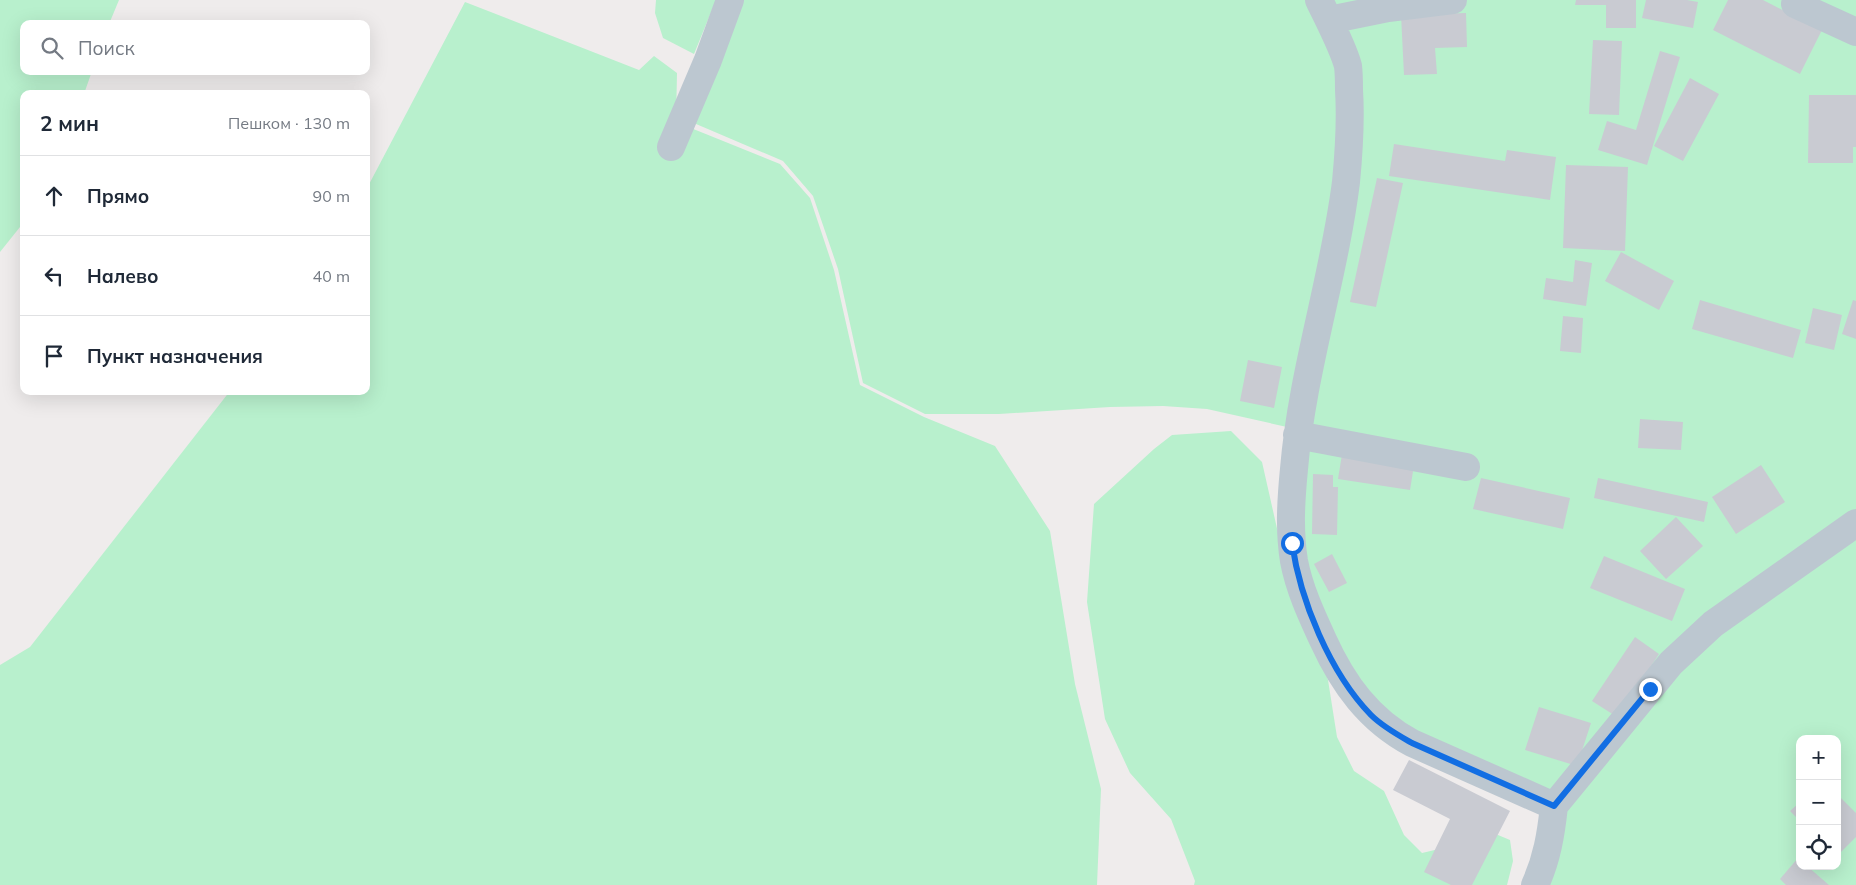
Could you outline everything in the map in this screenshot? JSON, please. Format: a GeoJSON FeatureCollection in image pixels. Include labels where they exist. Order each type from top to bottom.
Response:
{"type":"FeatureCollection","features":[{"type":"Feature","properties":{"kind":"street"},"geometry":{"type":"LineString","coordinates":[[672,147],[708,60],[730,0]]}},
{"type":"Feature","properties":{"kind":"street"},"geometry":{"type":"LineString","coordinates":[[1453,0],[1324,10],[1348,67],[1351,116],[1349,156],[1343,205],[1306,382],[1297,435],[1291,502],[1292,543],[1299,582],[1333,663],[1371,714],[1394,733],[1471,770],[1554,806]]}},
{"type":"Feature","properties":{"kind":"street"},"geometry":{"type":"LineString","coordinates":[[1793,1],[1856,32]]}},
{"type":"Feature","properties":{"kind":"street"},"geometry":{"type":"LineString","coordinates":[[1297,435],[1466,467]]}},
{"type":"Feature","properties":{"kind":"street"},"geometry":{"type":"LineString","coordinates":[[1535,885],[1546,858],[1554,806],[1666,669],[1694,640],[1713,624],[1856,524]]}},
{"type":"Feature","properties":{"kind":"green space"},"geometry":{"type":"Polygon","coordinates":[[[0,0],[119,0],[111,20],[20,20],[20,75],[91,75],[85,90],[20,90],[20,227],[0,252],[0,0]]]}},
{"type":"Feature","properties":{"kind":"green space"},"geometry":{"type":"Polygon","coordinates":[[[656,0],[716,0],[694,54],[663,38],[655,13],[656,0]]]}},
{"type":"Feature","properties":{"kind":"green space"},"geometry":{"type":"Polygon","coordinates":[[[727,0],[1856,0],[1856,885],[1549,885],[1555,804],[1394,736],[1335,658],[1304,583],[1305,431],[1207,409],[1163,406],[1110,407],[999,414],[925,414],[863,383],[838,269],[813,196],[783,161],[682,118],[727,0]]]}},
{"type":"Feature","properties":{"kind":"green space"},"geometry":{"type":"Polygon","coordinates":[[[465,2],[639,70],[654,56],[677,73],[676,122],[780,164],[810,198],[834,270],[860,385],[924,417],[995,446],[1050,531],[1075,684],[1101,789],[1097,885],[0,885],[0,665],[30,647],[227,395],[370,395],[370,182],[465,2]]]}},
{"type":"Feature","properties":{"kind":"green space"},"geometry":{"type":"Polygon","coordinates":[[[1231,431],[1262,462],[1283,555],[1298,589],[1328,680],[1337,737],[1354,771],[1384,791],[1404,835],[1422,853],[1498,835],[1510,840],[1513,861],[1507,885],[1194,885],[1195,881],[1171,819],[1130,773],[1105,719],[1087,602],[1094,504],[1172,435],[1231,431]]]}},
{"type":"Feature","properties":{"kind":"building"},"geometry":{"type":"Polygon","coordinates":[[[1576,0],[1636,0],[1636,28],[1606,28],[1606,5],[1575,5],[1576,0]]]}},
{"type":"Feature","properties":{"kind":"building"},"geometry":{"type":"Polygon","coordinates":[[[1646,0],[1687,0],[1698,2],[1693,28],[1642,18],[1646,0]]]}},
{"type":"Feature","properties":{"kind":"building"},"geometry":{"type":"Polygon","coordinates":[[[1728,0],[1763,0],[1822,30],[1800,74],[1713,30],[1728,0]]]}},
{"type":"Feature","properties":{"kind":"building"},"geometry":{"type":"Polygon","coordinates":[[[1466,13],[1467,47],[1435,48],[1437,74],[1404,75],[1401,15],[1466,13]]]}},
{"type":"Feature","properties":{"kind":"building"},"geometry":{"type":"Polygon","coordinates":[[[1593,40],[1622,41],[1619,115],[1589,114],[1593,40]]]}},
{"type":"Feature","properties":{"kind":"building"},"geometry":{"type":"Polygon","coordinates":[[[1660,51],[1680,57],[1647,165],[1598,150],[1607,121],[1636,130],[1660,51]]]}},
{"type":"Feature","properties":{"kind":"building"},"geometry":{"type":"Polygon","coordinates":[[[1690,78],[1719,94],[1683,161],[1654,146],[1690,78]]]}},
{"type":"Feature","properties":{"kind":"building"},"geometry":{"type":"Polygon","coordinates":[[[1809,95],[1856,95],[1856,147],[1853,147],[1853,163],[1808,163],[1809,95]]]}},
{"type":"Feature","properties":{"kind":"building"},"geometry":{"type":"Polygon","coordinates":[[[1394,144],[1505,161],[1507,150],[1556,157],[1550,200],[1389,176],[1394,144]]]}},
{"type":"Feature","properties":{"kind":"building"},"geometry":{"type":"Polygon","coordinates":[[[1566,165],[1628,167],[1625,251],[1563,248],[1566,165]]]}},
{"type":"Feature","properties":{"kind":"building"},"geometry":{"type":"Polygon","coordinates":[[[1377,178],[1403,183],[1376,307],[1350,302],[1377,178]]]}},
{"type":"Feature","properties":{"kind":"building"},"geometry":{"type":"Polygon","coordinates":[[[1621,252],[1674,281],[1659,310],[1605,281],[1621,252]]]}},
{"type":"Feature","properties":{"kind":"building"},"geometry":{"type":"Polygon","coordinates":[[[1575,260],[1592,263],[1586,306],[1543,299],[1546,278],[1573,282],[1575,260]]]}},
{"type":"Feature","properties":{"kind":"building"},"geometry":{"type":"Polygon","coordinates":[[[1700,300],[1801,330],[1793,358],[1692,329],[1700,300]]]}},
{"type":"Feature","properties":{"kind":"building"},"geometry":{"type":"Polygon","coordinates":[[[1853,300],[1856,301],[1856,339],[1842,334],[1853,300]]]}},
{"type":"Feature","properties":{"kind":"building"},"geometry":{"type":"Polygon","coordinates":[[[1813,308],[1842,315],[1834,350],[1805,343],[1813,308]]]}},
{"type":"Feature","properties":{"kind":"building"},"geometry":{"type":"Polygon","coordinates":[[[1563,316],[1583,318],[1581,353],[1560,351],[1563,316]]]}},
{"type":"Feature","properties":{"kind":"building"},"geometry":{"type":"Polygon","coordinates":[[[1248,360],[1282,367],[1274,408],[1240,401],[1248,360]]]}},
{"type":"Feature","properties":{"kind":"building"},"geometry":{"type":"Polygon","coordinates":[[[1640,419],[1683,422],[1681,450],[1638,448],[1640,419]]]}},
{"type":"Feature","properties":{"kind":"building"},"geometry":{"type":"Polygon","coordinates":[[[1343,448],[1415,459],[1410,490],[1338,479],[1343,448]]]}},
{"type":"Feature","properties":{"kind":"building"},"geometry":{"type":"Polygon","coordinates":[[[1761,465],[1785,502],[1736,534],[1712,497],[1761,465]]]}},
{"type":"Feature","properties":{"kind":"building"},"geometry":{"type":"Polygon","coordinates":[[[1313,474],[1333,475],[1333,487],[1338,487],[1337,535],[1312,534],[1313,474]]]}},
{"type":"Feature","properties":{"kind":"building"},"geometry":{"type":"Polygon","coordinates":[[[1481,478],[1570,498],[1563,529],[1473,509],[1481,478]]]}},
{"type":"Feature","properties":{"kind":"building"},"geometry":{"type":"Polygon","coordinates":[[[1598,478],[1708,502],[1704,522],[1594,498],[1598,478]]]}},
{"type":"Feature","properties":{"kind":"building"},"geometry":{"type":"Polygon","coordinates":[[[1676,517],[1703,546],[1666,579],[1640,551],[1676,517]]]}},
{"type":"Feature","properties":{"kind":"building"},"geometry":{"type":"Polygon","coordinates":[[[1332,554],[1347,583],[1329,592],[1314,564],[1332,554]]]}},
{"type":"Feature","properties":{"kind":"building"},"geometry":{"type":"Polygon","coordinates":[[[1604,556],[1685,589],[1672,621],[1590,588],[1604,556]]]}},
{"type":"Feature","properties":{"kind":"building"},"geometry":{"type":"Polygon","coordinates":[[[1635,637],[1659,654],[1617,717],[1592,701],[1635,637]]]}},
{"type":"Feature","properties":{"kind":"building"},"geometry":{"type":"Polygon","coordinates":[[[1539,707],[1591,723],[1577,766],[1525,750],[1539,707]]]}},
{"type":"Feature","properties":{"kind":"building"},"geometry":{"type":"Polygon","coordinates":[[[1409,760],[1510,811],[1472,885],[1451,885],[1424,872],[1450,819],[1393,790],[1409,760]]]}},
{"type":"Feature","properties":{"kind":"building"},"geometry":{"type":"Polygon","coordinates":[[[1841,798],[1856,813],[1856,837],[1841,852],[1841,798]]]}},
{"type":"Feature","properties":{"kind":"building"},"geometry":{"type":"Polygon","coordinates":[[[1796,806],[1796,817],[1790,811],[1796,806]]]}},
{"type":"Feature","properties":{"kind":"building"},"geometry":{"type":"Polygon","coordinates":[[[1796,860],[1796,870],[1812,870],[1829,885],[1786,885],[1780,879],[1796,860]]]}},
{"type":"Feature","properties":{"kind":"route"},"geometry":{"type":"LineString","coordinates":[[1292,543],[1299,582],[1333,663],[1371,714],[1394,733],[1412,743],[1554,806],[1650,689]]}}]}
